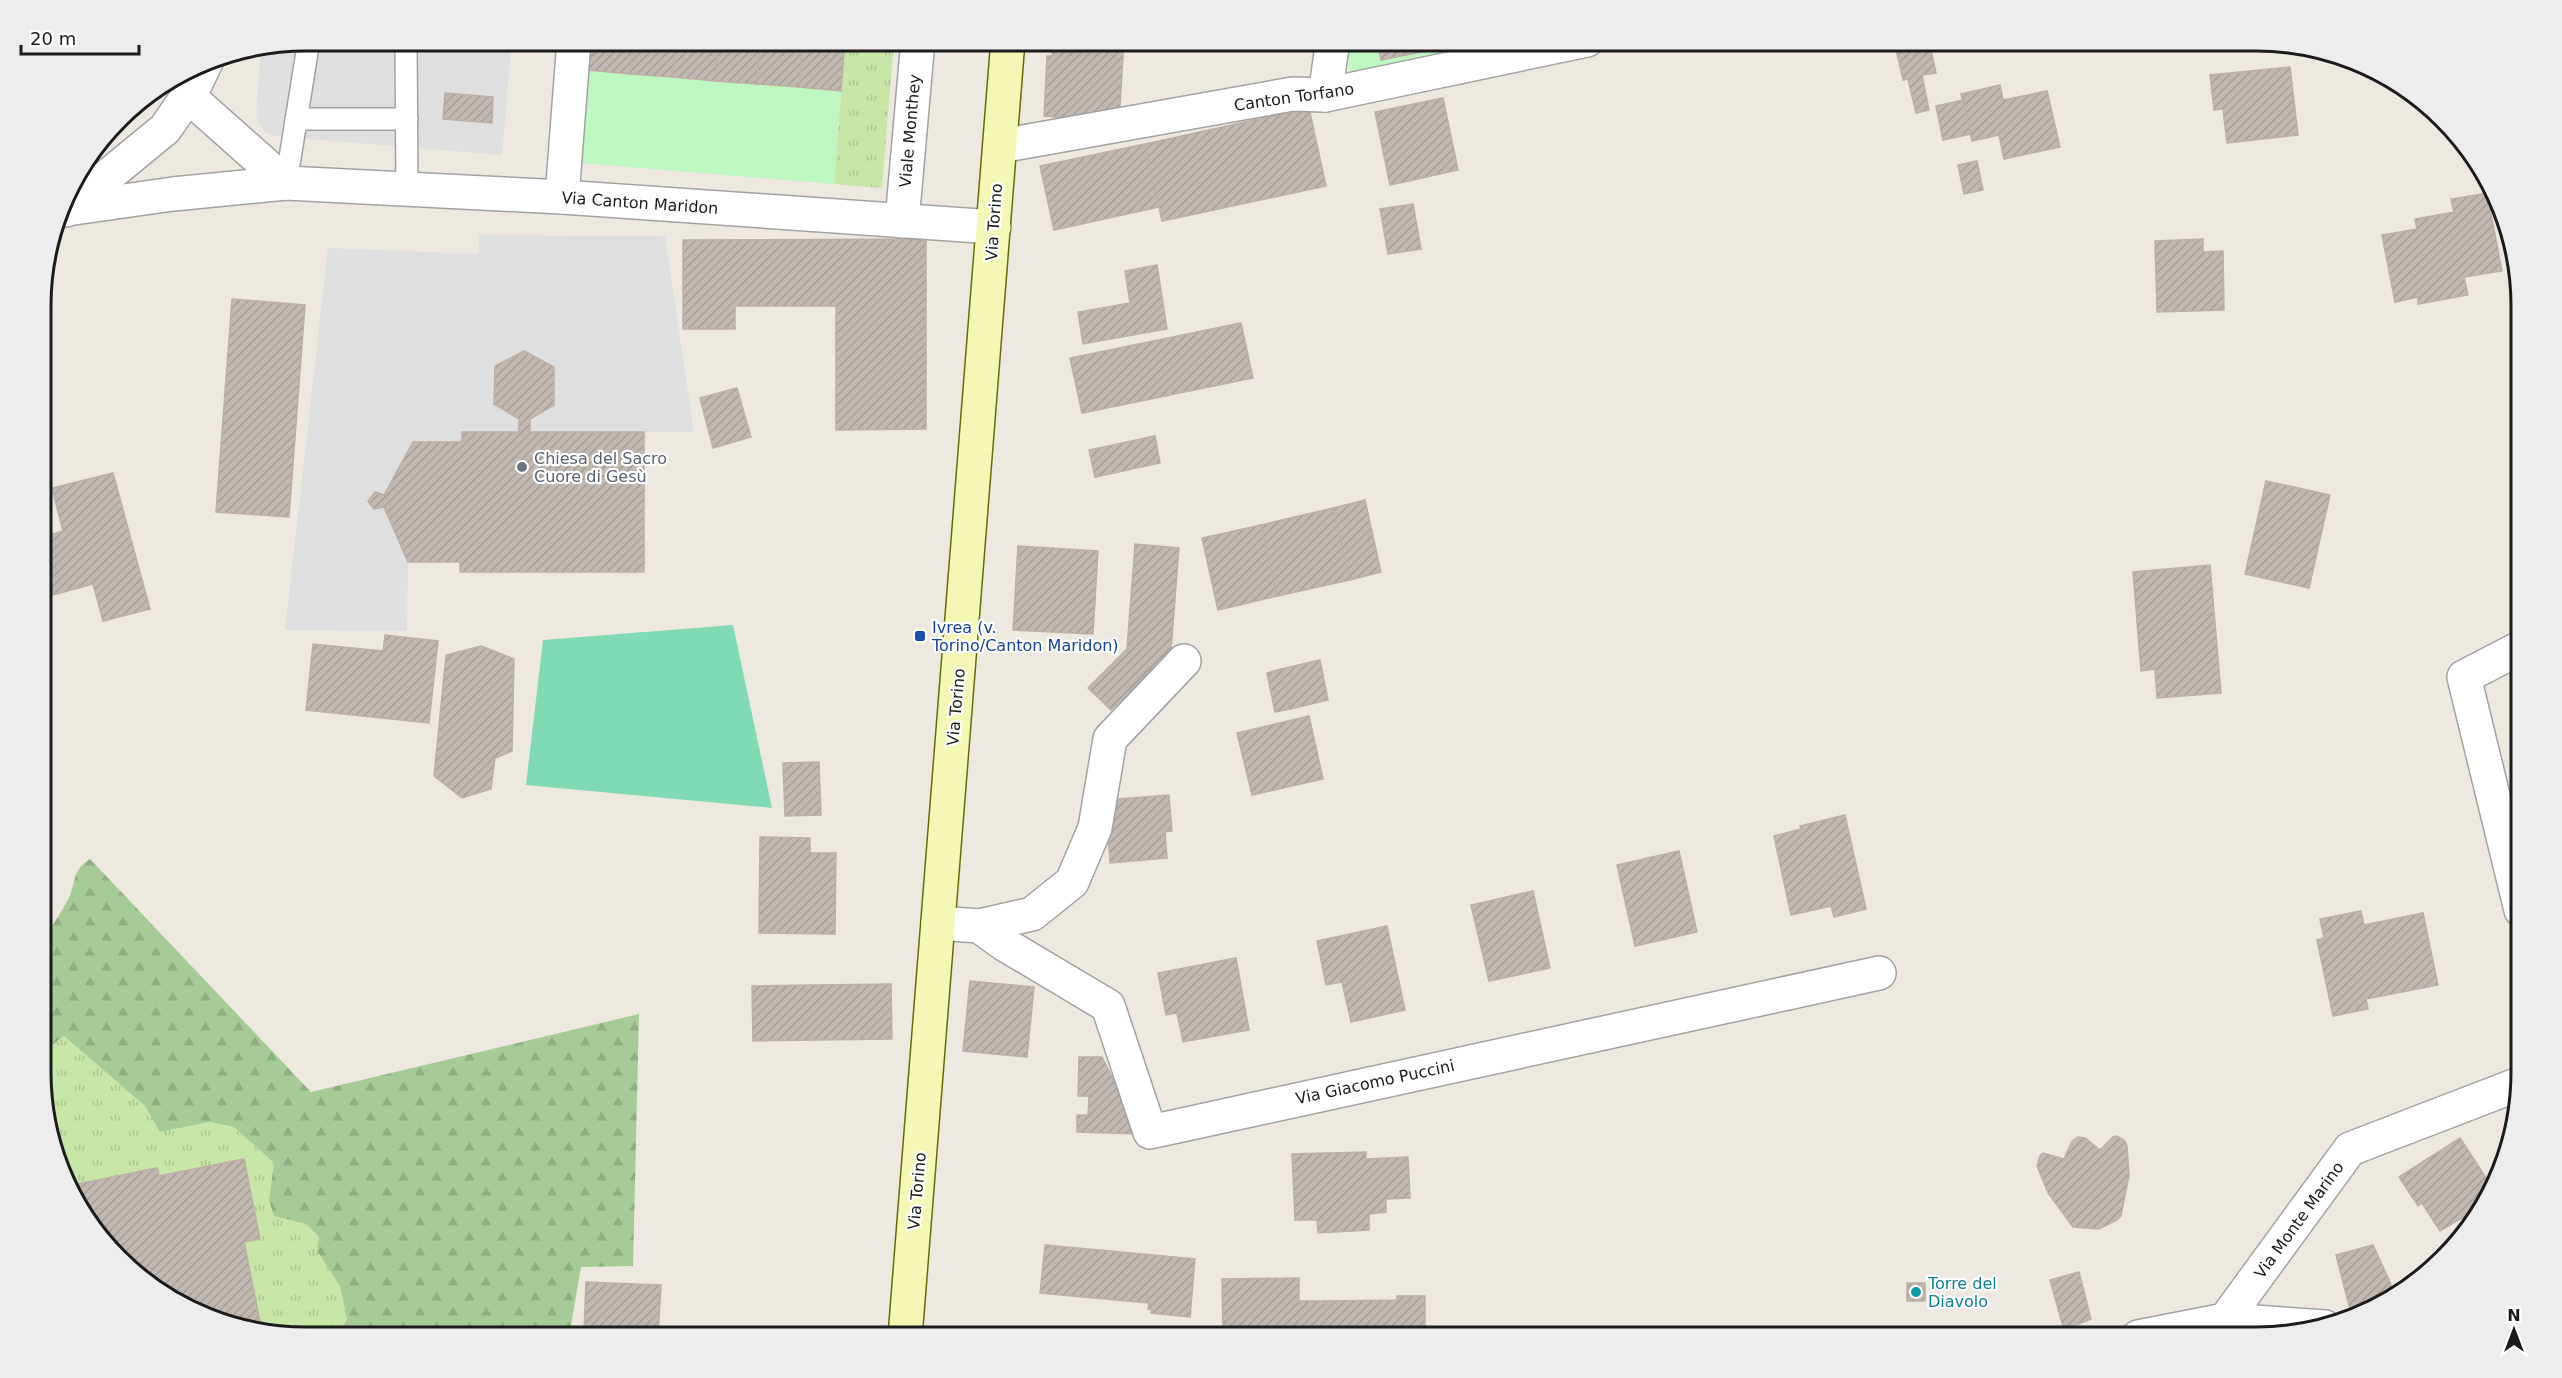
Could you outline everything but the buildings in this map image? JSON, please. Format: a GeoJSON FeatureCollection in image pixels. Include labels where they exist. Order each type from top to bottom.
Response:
{"type":"FeatureCollection","features":[{"type":"Feature","properties":{"kind":"street"},"geometry":{"type":"LineString","coordinates":[[562,197],[573,51]]}},
{"type":"Feature","properties":{"kind":"street","name":"Viale Monthey"},"geometry":{"type":"LineString","coordinates":[[902,221],[917,51]]}},
{"type":"Feature","properties":{"kind":"street","name":"Via Torino"},"geometry":{"type":"LineString","coordinates":[[906,1327],[1007,51]]}},
{"type":"Feature","properties":{"kind":"street"},"geometry":{"type":"LineString","coordinates":[[1325,95],[1331,51]]}},
{"type":"Feature","properties":{"kind":"street","name":"Canton Torfano"},"geometry":{"type":"LineString","coordinates":[[1000,146],[1293,94],[1325,95],[1535,51]]}},
{"type":"Feature","properties":{"kind":"street"},"geometry":{"type":"LineString","coordinates":[[199,74],[286,183]]}},
{"type":"Feature","properties":{"kind":"street"},"geometry":{"type":"LineString","coordinates":[[72,205],[165,129],[197,75]]}},
{"type":"Feature","properties":{"kind":"street","name":"Via Canton Maridon"},"geometry":{"type":"LineString","coordinates":[[70,210],[173,194],[286,183],[562,197],[994,227]]}},
{"type":"Feature","properties":{"kind":"street"},"geometry":{"type":"LineString","coordinates":[[2511,653],[2464,677],[2511,869]]}},
{"type":"Feature","properties":{"kind":"street"},"geometry":{"type":"LineString","coordinates":[[938,923],[979,926],[1032,914],[1072,882],[1095,828],[1110,739],[1184,661]]}},
{"type":"Feature","properties":{"kind":"street","name":"Via Giacomo Puccini"},"geometry":{"type":"LineString","coordinates":[[979,926],[1004,944],[1108,1006],[1150,1132],[1879,973]]}},
{"type":"Feature","properties":{"kind":"street","name":"Via Monte Marino"},"geometry":{"type":"LineString","coordinates":[[2225,1320],[2350,1149],[2510,1087]]}},
{"type":"Feature","properties":{"kind":"street"},"geometry":{"type":"LineString","coordinates":[[2189,1327],[2225,1320],[2291,1325]]}},
{"type":"Feature","properties":{"kind":"lane"},"geometry":{"type":"LineString","coordinates":[[286,183],[307,51]]}},
{"type":"Feature","properties":{"kind":"lane"},"geometry":{"type":"LineString","coordinates":[[406,51],[407,190]]}},
{"type":"Feature","properties":{"kind":"lane"},"geometry":{"type":"LineString","coordinates":[[296,119],[406,119]]}},
{"type":"Feature","properties":{"kind":"green space"},"geometry":{"type":"Polygon","coordinates":[[[844,51],[893,51],[882,188],[834,184],[844,51]]]}},
{"type":"Feature","properties":{"kind":"green space"},"geometry":{"type":"Polygon","coordinates":[[[1346,51],[1463,51],[1351,73],[1346,51]]]}},
{"type":"Feature","properties":{"kind":"green space"},"geometry":{"type":"Polygon","coordinates":[[[588,70],[841,91],[834,184],[581,163],[588,70]]]}},
{"type":"Feature","properties":{"kind":"green space"},"geometry":{"type":"Polygon","coordinates":[[[733,625],[772,808],[526,785],[543,640],[733,625]]]}},
{"type":"Feature","properties":{"kind":"green space"},"geometry":{"type":"Polygon","coordinates":[[[90,859],[311,1092],[639,1014],[633,1266],[581,1267],[571,1327],[342,1327],[347,1319],[340,1286],[317,1251],[319,1237],[306,1224],[274,1216],[269,1200],[274,1163],[234,1127],[210,1122],[160,1132],[145,1106],[64,1036],[51,1046],[51,928],[68,898],[78,871],[90,859]]]}},
{"type":"Feature","properties":{"kind":"green space"},"geometry":{"type":"Polygon","coordinates":[[[64,1036],[145,1106],[160,1132],[210,1122],[234,1127],[274,1163],[269,1200],[306,1224],[319,1237],[317,1251],[340,1286],[347,1319],[342,1327],[306,1327],[260,1323],[244,1242],[260,1238],[244,1159],[159,1176],[156,1168],[77,1184],[56,1122],[53,1105],[51,1046],[64,1036]]]}},
{"type":"Feature","properties":{"kind":"shaded area"},"geometry":{"type":"Polygon","coordinates":[[[306,51],[511,51],[502,155],[274,136],[267,134],[258,122],[256,114],[261,55],[306,51]]]}},
{"type":"Feature","properties":{"kind":"shaded area"},"geometry":{"type":"Polygon","coordinates":[[[479,235],[665,236],[694,432],[530,432],[530,419],[554,405],[554,367],[523,351],[495,366],[494,404],[519,419],[519,432],[462,432],[462,442],[414,442],[384,495],[375,493],[368,501],[374,509],[384,507],[408,562],[407,631],[285,630],[328,248],[479,254],[479,235]]]}},
{"type":"Feature","properties":{"kind":"place","name":"Chiesa del Sacro Cuore di Gesù"},"geometry":{"type":"Point","coordinates":[522,467]}},
{"type":"Feature","properties":{"kind":"place","name":"Ivrea (v. Torino/Canton Maridon)"},"geometry":{"type":"Point","coordinates":[920,636]}},
{"type":"Feature","properties":{"kind":"place","name":"Torre del Diavolo"},"geometry":{"type":"Point","coordinates":[1916,1292]}}]}
